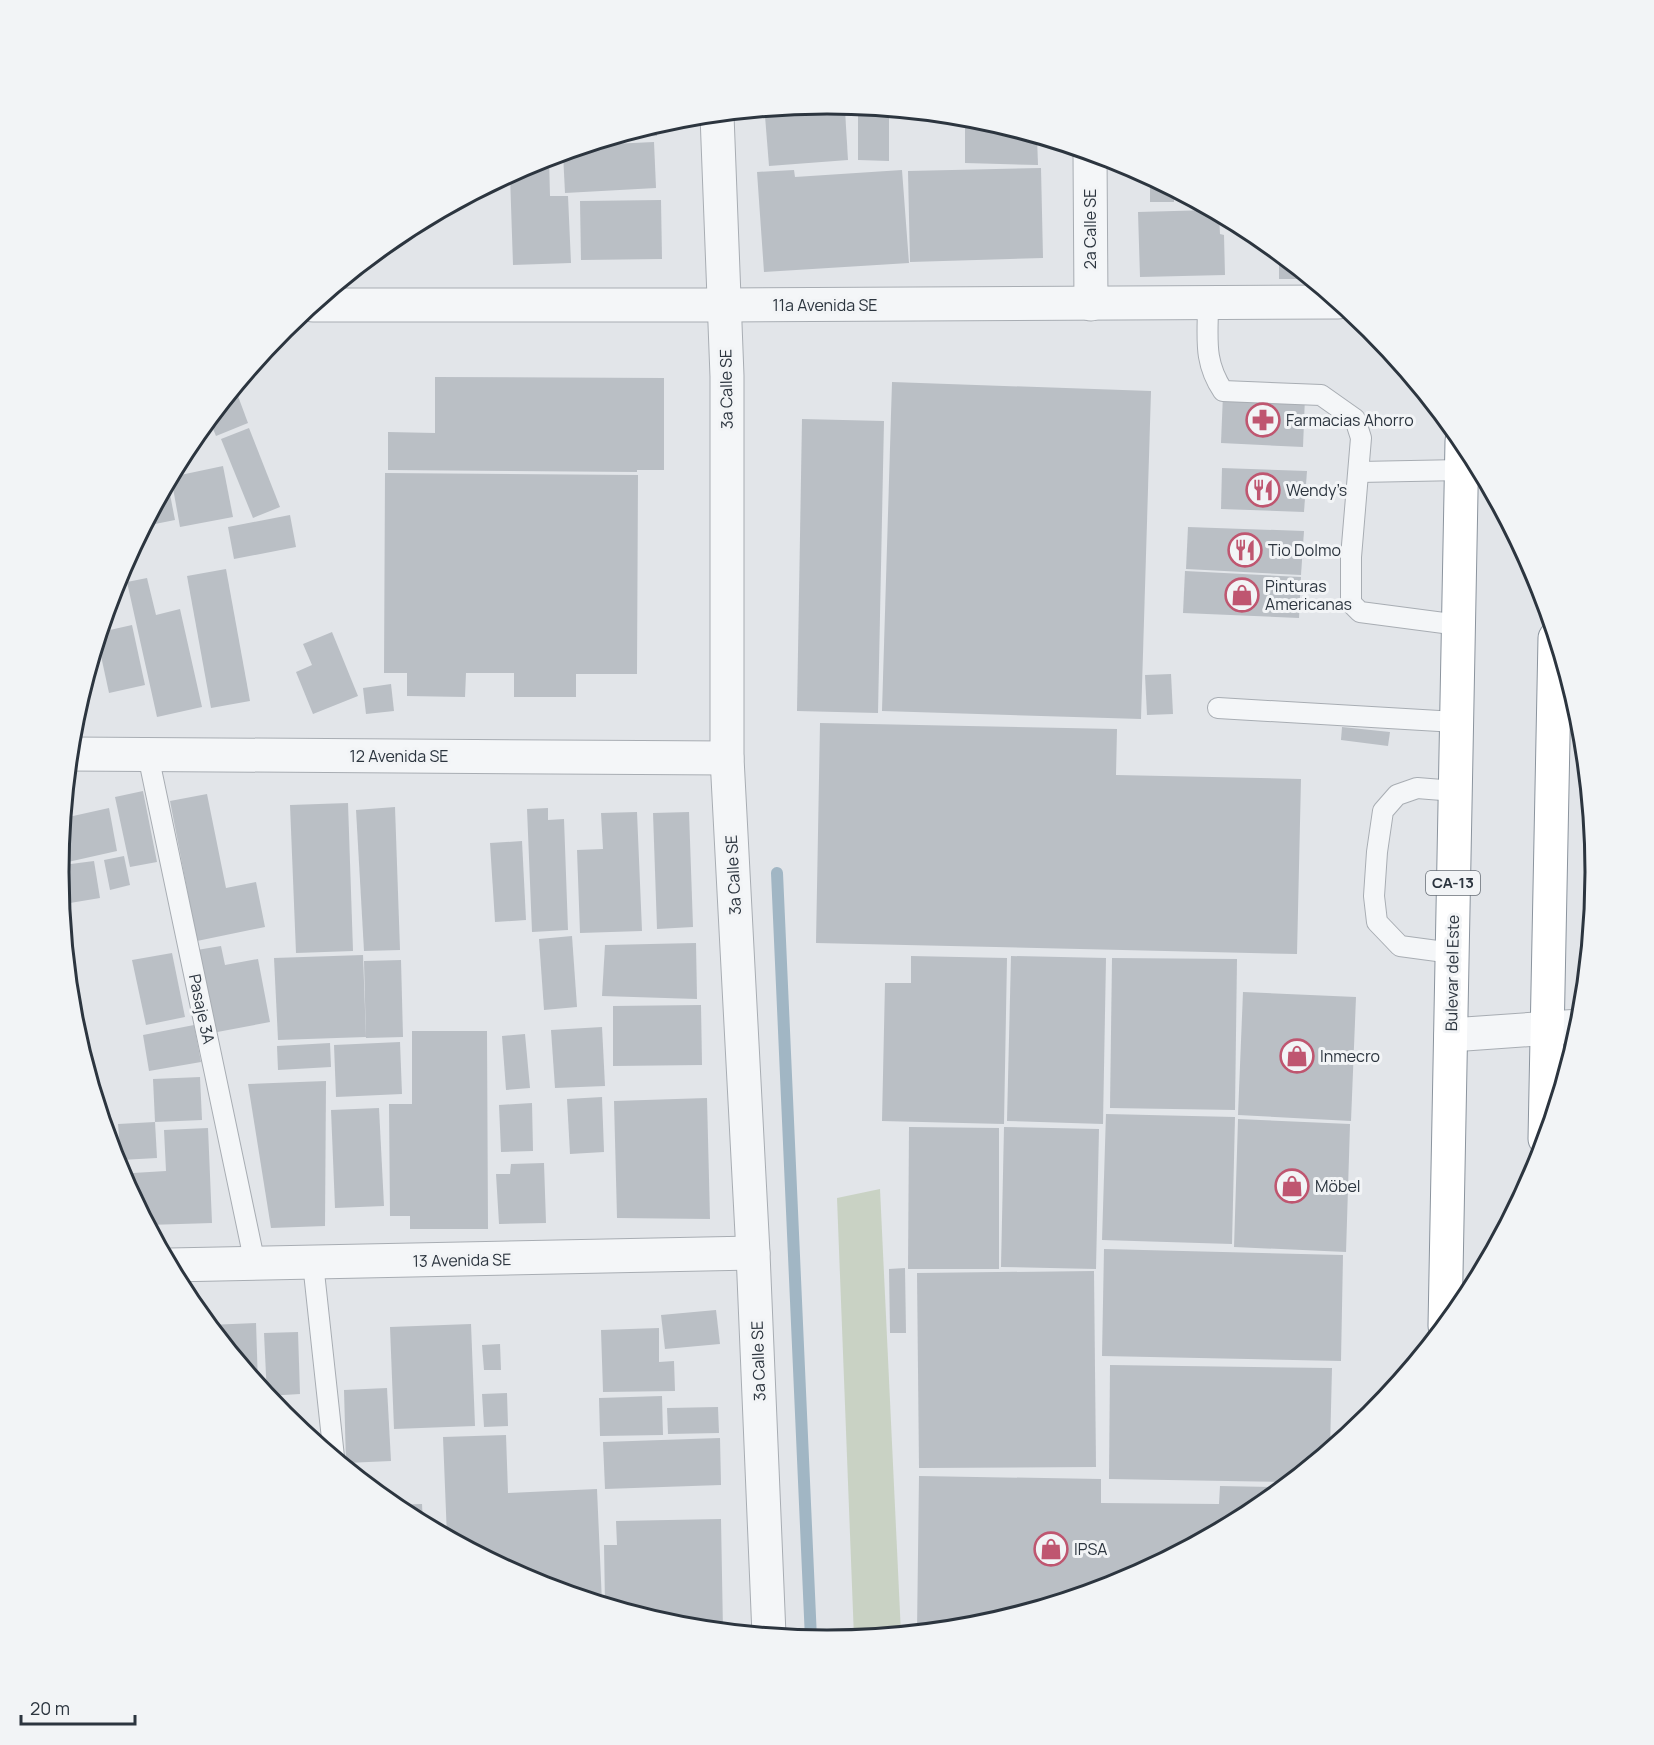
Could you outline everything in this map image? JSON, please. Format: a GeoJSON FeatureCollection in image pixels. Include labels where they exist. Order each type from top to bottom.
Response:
{"type":"FeatureCollection","features":[{"type":"Feature","properties":{"kind":"highway","name":"Bulevar del Este"},"geometry":{"type":"LineString","coordinates":[[1444,1311],[1462,459]]}},
{"type":"Feature","properties":{"kind":"highway"},"geometry":{"type":"LineString","coordinates":[[1545,1115],[1555,661]]}},
{"type":"Feature","properties":{"kind":"street","name":"3a Calle SE"},"geometry":{"type":"LineString","coordinates":[[717,123],[727,376],[727,758],[753,1253],[769,1628]]}},
{"type":"Feature","properties":{"kind":"street","name":"2a Calle SE"},"geometry":{"type":"LineString","coordinates":[[1090,162],[1091,304]]}},
{"type":"Feature","properties":{"kind":"street","name":"11a Avenida SE"},"geometry":{"type":"LineString","coordinates":[[325,305],[1326,302]]}},
{"type":"Feature","properties":{"kind":"street","name":"12 Avenida SE"},"geometry":{"type":"LineString","coordinates":[[79,754],[727,758]]}},
{"type":"Feature","properties":{"kind":"street"},"geometry":{"type":"LineString","coordinates":[[1451,1035],[1568,1027]]}},
{"type":"Feature","properties":{"kind":"street","name":"13 Avenida SE"},"geometry":{"type":"LineString","coordinates":[[179,1265],[753,1253]]}},
{"type":"Feature","properties":{"kind":"lane"},"geometry":{"type":"LineString","coordinates":[[1208,303],[1209,362],[1214,377],[1223,391],[1320,395],[1354,419],[1361,438],[1351,557],[1351,603],[1360,612],[1459,625]]}},
{"type":"Feature","properties":{"kind":"lane"},"geometry":{"type":"LineString","coordinates":[[1359,472],[1460,455]]}},
{"type":"Feature","properties":{"kind":"lane"},"geometry":{"type":"LineString","coordinates":[[1218,708],[1456,722]]}},
{"type":"Feature","properties":{"kind":"lane","name":"Pasaje 3A"},"geometry":{"type":"LineString","coordinates":[[148,755],[255,1264]]}},
{"type":"Feature","properties":{"kind":"lane"},"geometry":{"type":"LineString","coordinates":[[1452,953],[1400,946],[1377,922],[1374,896],[1383,811],[1397,795],[1417,788],[1455,791]]}},
{"type":"Feature","properties":{"kind":"lane"},"geometry":{"type":"LineString","coordinates":[[313,1263],[333,1447]]}},
{"type":"Feature","properties":{"kind":"green space"},"geometry":{"type":"Polygon","coordinates":[[[880,1189],[901,1627],[854,1629],[837,1198],[880,1189]]]}},
{"type":"Feature","properties":{"kind":"building"},"geometry":{"type":"Polygon","coordinates":[[[845,115],[848,160],[769,166],[765,117],[845,115]]]}},
{"type":"Feature","properties":{"kind":"building"},"geometry":{"type":"Polygon","coordinates":[[[858,115],[889,117],[889,161],[858,160],[858,115]]]}},
{"type":"Feature","properties":{"kind":"building"},"geometry":{"type":"Polygon","coordinates":[[[965,127],[1037,144],[1038,165],[965,163],[965,127]]]}},
{"type":"Feature","properties":{"kind":"building"},"geometry":{"type":"Polygon","coordinates":[[[654,142],[656,188],[565,193],[563,162],[619,144],[654,142]]]}},
{"type":"Feature","properties":{"kind":"building"},"geometry":{"type":"Polygon","coordinates":[[[549,167],[550,196],[568,196],[571,263],[513,265],[510,184],[549,167]]]}},
{"type":"Feature","properties":{"kind":"building"},"geometry":{"type":"Polygon","coordinates":[[[1041,168],[1043,258],[910,262],[908,171],[1041,168]]]}},
{"type":"Feature","properties":{"kind":"building"},"geometry":{"type":"Polygon","coordinates":[[[794,170],[795,177],[902,170],[909,263],[764,272],[757,172],[794,170]]]}},
{"type":"Feature","properties":{"kind":"building"},"geometry":{"type":"Polygon","coordinates":[[[1150,187],[1174,199],[1174,202],[1150,202],[1150,187]]]}},
{"type":"Feature","properties":{"kind":"building"},"geometry":{"type":"Polygon","coordinates":[[[661,200],[662,259],[581,260],[580,201],[661,200]]]}},
{"type":"Feature","properties":{"kind":"building"},"geometry":{"type":"Polygon","coordinates":[[[1195,210],[1219,224],[1220,234],[1224,235],[1225,275],[1140,277],[1138,212],[1195,210]]]}},
{"type":"Feature","properties":{"kind":"building"},"geometry":{"type":"Polygon","coordinates":[[[1279,264],[1298,279],[1279,279],[1279,264]]]}},
{"type":"Feature","properties":{"kind":"building"},"geometry":{"type":"Polygon","coordinates":[[[435,377],[664,378],[664,470],[637,470],[637,472],[388,470],[388,432],[435,433],[435,377]]]}},
{"type":"Feature","properties":{"kind":"building"},"geometry":{"type":"Polygon","coordinates":[[[892,382],[1151,391],[1141,719],[882,711],[892,382]]]}},
{"type":"Feature","properties":{"kind":"building","name":"Farmacias Ahorro"},"geometry":{"type":"Polygon","coordinates":[[[1223,394],[1305,397],[1303,447],[1221,443],[1223,394]]]}},
{"type":"Feature","properties":{"kind":"building"},"geometry":{"type":"Polygon","coordinates":[[[238,396],[248,423],[216,436],[213,429],[238,396]]]}},
{"type":"Feature","properties":{"kind":"building"},"geometry":{"type":"Polygon","coordinates":[[[802,419],[884,421],[878,713],[797,711],[802,419]]]}},
{"type":"Feature","properties":{"kind":"building"},"geometry":{"type":"Polygon","coordinates":[[[249,428],[280,507],[253,518],[221,439],[249,428]]]}},
{"type":"Feature","properties":{"kind":"building"},"geometry":{"type":"Polygon","coordinates":[[[223,466],[233,517],[180,527],[173,489],[182,475],[223,466]]]}},
{"type":"Feature","properties":{"kind":"building","name":"Wendy’s"},"geometry":{"type":"Polygon","coordinates":[[[1222,468],[1307,471],[1304,512],[1221,509],[1222,468]]]}},
{"type":"Feature","properties":{"kind":"building"},"geometry":{"type":"Polygon","coordinates":[[[385,473],[638,475],[637,674],[576,674],[576,697],[514,697],[514,673],[466,673],[465,697],[407,696],[407,673],[384,673],[385,473]]]}},
{"type":"Feature","properties":{"kind":"building"},"geometry":{"type":"Polygon","coordinates":[[[170,495],[175,520],[154,524],[170,495]]]}},
{"type":"Feature","properties":{"kind":"building"},"geometry":{"type":"Polygon","coordinates":[[[290,515],[296,547],[234,559],[228,527],[290,515]]]}},
{"type":"Feature","properties":{"kind":"building","name":"Tio Dolmo"},"geometry":{"type":"Polygon","coordinates":[[[1188,527],[1304,531],[1301,575],[1186,569],[1188,527]]]}},
{"type":"Feature","properties":{"kind":"building"},"geometry":{"type":"Polygon","coordinates":[[[226,569],[250,701],[211,708],[187,576],[226,569]]]}},
{"type":"Feature","properties":{"kind":"building","name":"Pinturas Americanas"},"geometry":{"type":"Polygon","coordinates":[[[1185,571],[1301,577],[1299,618],[1183,613],[1185,571]]]}},
{"type":"Feature","properties":{"kind":"building"},"geometry":{"type":"Polygon","coordinates":[[[147,578],[156,615],[180,609],[202,707],[157,717],[127,582],[147,578]]]}},
{"type":"Feature","properties":{"kind":"building"},"geometry":{"type":"Polygon","coordinates":[[[132,625],[145,685],[109,693],[101,656],[109,630],[132,625]]]}},
{"type":"Feature","properties":{"kind":"building"},"geometry":{"type":"Polygon","coordinates":[[[332,632],[358,696],[313,714],[296,672],[312,665],[303,644],[332,632]]]}},
{"type":"Feature","properties":{"kind":"building"},"geometry":{"type":"Polygon","coordinates":[[[1171,674],[1173,714],[1147,715],[1145,675],[1171,674]]]}},
{"type":"Feature","properties":{"kind":"building"},"geometry":{"type":"Polygon","coordinates":[[[391,684],[394,711],[366,714],[363,688],[391,684]]]}},
{"type":"Feature","properties":{"kind":"building"},"geometry":{"type":"Polygon","coordinates":[[[820,723],[1117,729],[1116,775],[1301,779],[1297,954],[816,943],[820,723]]]}},
{"type":"Feature","properties":{"kind":"building"},"geometry":{"type":"Polygon","coordinates":[[[1342,727],[1390,732],[1388,746],[1341,740],[1342,727]]]}},
{"type":"Feature","properties":{"kind":"building"},"geometry":{"type":"Polygon","coordinates":[[[143,791],[157,862],[130,867],[115,797],[143,791]]]}},
{"type":"Feature","properties":{"kind":"building"},"geometry":{"type":"Polygon","coordinates":[[[207,794],[226,888],[256,882],[265,927],[197,941],[170,801],[207,794]]]}},
{"type":"Feature","properties":{"kind":"building"},"geometry":{"type":"Polygon","coordinates":[[[348,803],[353,951],[296,953],[290,805],[348,803]]]}},
{"type":"Feature","properties":{"kind":"building"},"geometry":{"type":"Polygon","coordinates":[[[395,807],[400,950],[364,951],[356,810],[395,807]]]}},
{"type":"Feature","properties":{"kind":"building"},"geometry":{"type":"Polygon","coordinates":[[[109,808],[117,851],[69,862],[72,816],[109,808]]]}},
{"type":"Feature","properties":{"kind":"building"},"geometry":{"type":"Polygon","coordinates":[[[548,808],[548,820],[564,819],[568,930],[532,932],[527,809],[548,808]]]}},
{"type":"Feature","properties":{"kind":"building"},"geometry":{"type":"Polygon","coordinates":[[[637,812],[642,931],[580,933],[577,850],[603,849],[601,813],[637,812]]]}},
{"type":"Feature","properties":{"kind":"building"},"geometry":{"type":"Polygon","coordinates":[[[689,812],[693,927],[657,929],[653,813],[689,812]]]}},
{"type":"Feature","properties":{"kind":"building"},"geometry":{"type":"Polygon","coordinates":[[[522,841],[526,920],[495,922],[490,843],[522,841]]]}},
{"type":"Feature","properties":{"kind":"building"},"geometry":{"type":"Polygon","coordinates":[[[124,856],[130,885],[110,890],[104,860],[124,856]]]}},
{"type":"Feature","properties":{"kind":"building"},"geometry":{"type":"Polygon","coordinates":[[[94,861],[100,898],[70,903],[69,864],[94,861]]]}},
{"type":"Feature","properties":{"kind":"building"},"geometry":{"type":"Polygon","coordinates":[[[572,936],[577,1007],[544,1010],[539,939],[572,936]]]}},
{"type":"Feature","properties":{"kind":"building"},"geometry":{"type":"Polygon","coordinates":[[[696,943],[697,999],[602,996],[605,945],[696,943]]]}},
{"type":"Feature","properties":{"kind":"building"},"geometry":{"type":"Polygon","coordinates":[[[221,946],[225,965],[258,959],[270,1022],[212,1033],[197,950],[221,946]]]}},
{"type":"Feature","properties":{"kind":"building"},"geometry":{"type":"Polygon","coordinates":[[[172,953],[185,1017],[146,1025],[132,960],[172,953]]]}},
{"type":"Feature","properties":{"kind":"building"},"geometry":{"type":"Polygon","coordinates":[[[363,955],[366,1037],[278,1040],[274,958],[363,955]]]}},
{"type":"Feature","properties":{"kind":"building"},"geometry":{"type":"Polygon","coordinates":[[[911,956],[1007,958],[1004,1124],[882,1121],[885,983],[911,983],[911,956]]]}},
{"type":"Feature","properties":{"kind":"building"},"geometry":{"type":"Polygon","coordinates":[[[1011,956],[1106,958],[1103,1124],[1007,1121],[1011,956]]]}},
{"type":"Feature","properties":{"kind":"building"},"geometry":{"type":"Polygon","coordinates":[[[1112,958],[1237,959],[1235,1110],[1110,1108],[1112,958]]]}},
{"type":"Feature","properties":{"kind":"building"},"geometry":{"type":"Polygon","coordinates":[[[401,960],[403,1037],[366,1038],[364,961],[401,960]]]}},
{"type":"Feature","properties":{"kind":"building","name":"Inmecro"},"geometry":{"type":"Polygon","coordinates":[[[1243,992],[1356,997],[1351,1121],[1238,1115],[1243,992]]]}},
{"type":"Feature","properties":{"kind":"building"},"geometry":{"type":"Polygon","coordinates":[[[701,1005],[702,1065],[613,1066],[613,1006],[701,1005]]]}},
{"type":"Feature","properties":{"kind":"building"},"geometry":{"type":"Polygon","coordinates":[[[194,1025],[201,1062],[149,1071],[143,1035],[194,1025]]]}},
{"type":"Feature","properties":{"kind":"building"},"geometry":{"type":"Polygon","coordinates":[[[602,1027],[605,1086],[555,1088],[551,1030],[602,1027]]]}},
{"type":"Feature","properties":{"kind":"building"},"geometry":{"type":"Polygon","coordinates":[[[412,1031],[487,1031],[488,1229],[410,1229],[410,1216],[390,1216],[389,1104],[412,1104],[412,1031]]]}},
{"type":"Feature","properties":{"kind":"building"},"geometry":{"type":"Polygon","coordinates":[[[525,1034],[530,1088],[506,1090],[502,1036],[525,1034]]]}},
{"type":"Feature","properties":{"kind":"building"},"geometry":{"type":"Polygon","coordinates":[[[400,1042],[402,1094],[336,1097],[334,1045],[400,1042]]]}},
{"type":"Feature","properties":{"kind":"building"},"geometry":{"type":"Polygon","coordinates":[[[330,1043],[331,1067],[278,1070],[277,1046],[330,1043]]]}},
{"type":"Feature","properties":{"kind":"building"},"geometry":{"type":"Polygon","coordinates":[[[200,1077],[202,1120],[155,1122],[153,1079],[200,1077]]]}},
{"type":"Feature","properties":{"kind":"building"},"geometry":{"type":"Polygon","coordinates":[[[326,1081],[325,1226],[271,1228],[248,1084],[326,1081]]]}},
{"type":"Feature","properties":{"kind":"building"},"geometry":{"type":"Polygon","coordinates":[[[602,1097],[604,1152],[570,1154],[567,1099],[602,1097]]]}},
{"type":"Feature","properties":{"kind":"building"},"geometry":{"type":"Polygon","coordinates":[[[707,1098],[710,1219],[617,1218],[614,1101],[707,1098]]]}},
{"type":"Feature","properties":{"kind":"building"},"geometry":{"type":"Polygon","coordinates":[[[532,1103],[533,1151],[501,1152],[499,1105],[532,1103]]]}},
{"type":"Feature","properties":{"kind":"building"},"geometry":{"type":"Polygon","coordinates":[[[379,1108],[384,1206],[335,1208],[331,1110],[379,1108]]]}},
{"type":"Feature","properties":{"kind":"building"},"geometry":{"type":"Polygon","coordinates":[[[1106,1114],[1235,1117],[1232,1244],[1102,1240],[1106,1114]]]}},
{"type":"Feature","properties":{"kind":"building","name":"Möbel"},"geometry":{"type":"Polygon","coordinates":[[[1238,1119],[1350,1124],[1346,1252],[1234,1247],[1238,1119]]]}},
{"type":"Feature","properties":{"kind":"building"},"geometry":{"type":"Polygon","coordinates":[[[155,1122],[157,1158],[126,1160],[120,1144],[118,1124],[155,1122]]]}},
{"type":"Feature","properties":{"kind":"building"},"geometry":{"type":"Polygon","coordinates":[[[909,1127],[999,1128],[999,1269],[908,1269],[909,1127]]]}},
{"type":"Feature","properties":{"kind":"building"},"geometry":{"type":"Polygon","coordinates":[[[1004,1127],[1099,1129],[1096,1269],[1001,1267],[1004,1127]]]}},
{"type":"Feature","properties":{"kind":"building"},"geometry":{"type":"Polygon","coordinates":[[[208,1128],[212,1223],[156,1225],[147,1208],[133,1173],[166,1171],[164,1130],[208,1128]]]}},
{"type":"Feature","properties":{"kind":"building"},"geometry":{"type":"Polygon","coordinates":[[[544,1163],[546,1223],[499,1224],[496,1174],[510,1174],[511,1164],[544,1163]]]}},
{"type":"Feature","properties":{"kind":"building"},"geometry":{"type":"Polygon","coordinates":[[[1104,1249],[1343,1255],[1341,1361],[1102,1356],[1104,1249]]]}},
{"type":"Feature","properties":{"kind":"building"},"geometry":{"type":"Polygon","coordinates":[[[905,1268],[906,1333],[890,1333],[889,1269],[905,1268]]]}},
{"type":"Feature","properties":{"kind":"building"},"geometry":{"type":"Polygon","coordinates":[[[1094,1271],[1096,1467],[919,1468],[917,1273],[1094,1271]]]}},
{"type":"Feature","properties":{"kind":"building"},"geometry":{"type":"Polygon","coordinates":[[[716,1310],[720,1344],[665,1349],[661,1315],[716,1310]]]}},
{"type":"Feature","properties":{"kind":"building"},"geometry":{"type":"Polygon","coordinates":[[[256,1323],[258,1373],[226,1334],[219,1325],[256,1323]]]}},
{"type":"Feature","properties":{"kind":"building"},"geometry":{"type":"Polygon","coordinates":[[[471,1324],[475,1426],[394,1429],[390,1327],[471,1324]]]}},
{"type":"Feature","properties":{"kind":"building"},"geometry":{"type":"Polygon","coordinates":[[[659,1328],[659,1362],[674,1361],[675,1391],[603,1392],[601,1330],[659,1328]]]}},
{"type":"Feature","properties":{"kind":"building"},"geometry":{"type":"Polygon","coordinates":[[[298,1332],[300,1394],[279,1395],[266,1382],[264,1333],[298,1332]]]}},
{"type":"Feature","properties":{"kind":"building"},"geometry":{"type":"Polygon","coordinates":[[[500,1344],[501,1370],[484,1370],[482,1345],[500,1344]]]}},
{"type":"Feature","properties":{"kind":"building"},"geometry":{"type":"Polygon","coordinates":[[[1110,1365],[1332,1368],[1330,1439],[1277,1482],[1109,1479],[1110,1365]]]}},
{"type":"Feature","properties":{"kind":"building"},"geometry":{"type":"Polygon","coordinates":[[[387,1388],[391,1461],[352,1463],[346,1457],[344,1390],[387,1388]]]}},
{"type":"Feature","properties":{"kind":"building"},"geometry":{"type":"Polygon","coordinates":[[[507,1393],[508,1426],[484,1427],[482,1394],[507,1393]]]}},
{"type":"Feature","properties":{"kind":"building"},"geometry":{"type":"Polygon","coordinates":[[[662,1396],[663,1435],[600,1436],[599,1398],[662,1396]]]}},
{"type":"Feature","properties":{"kind":"building"},"geometry":{"type":"Polygon","coordinates":[[[718,1407],[719,1433],[668,1434],[667,1408],[718,1407]]]}},
{"type":"Feature","properties":{"kind":"building"},"geometry":{"type":"Polygon","coordinates":[[[506,1435],[508,1493],[597,1489],[602,1596],[537,1573],[447,1528],[443,1437],[506,1435]]]}},
{"type":"Feature","properties":{"kind":"building"},"geometry":{"type":"Polygon","coordinates":[[[720,1438],[721,1485],[605,1489],[603,1442],[720,1438]]]}},
{"type":"Feature","properties":{"kind":"building","name":"IPSA"},"geometry":{"type":"Polygon","coordinates":[[[919,1476],[1101,1479],[1101,1503],[1219,1504],[1220,1486],[1270,1487],[1206,1529],[1117,1573],[1023,1605],[975,1616],[917,1625],[919,1476]]]}},
{"type":"Feature","properties":{"kind":"building"},"geometry":{"type":"Polygon","coordinates":[[[408,1504],[422,1504],[422,1513],[408,1504]]]}},
{"type":"Feature","properties":{"kind":"building"},"geometry":{"type":"Polygon","coordinates":[[[721,1519],[723,1623],[679,1616],[605,1597],[604,1545],[617,1545],[616,1521],[721,1519]]]}},
{"type":"Feature","properties":{"kind":"waterway"},"geometry":{"type":"LineString","coordinates":[[777,873],[811,1630]]}},
{"type":"Feature","properties":{"kind":"place","name":"Farmacias Ahorro"},"geometry":{"type":"Point","coordinates":[1263,420]}},
{"type":"Feature","properties":{"kind":"place","name":"Wendy’s"},"geometry":{"type":"Point","coordinates":[1263,490]}},
{"type":"Feature","properties":{"kind":"place","name":"Tio Dolmo"},"geometry":{"type":"Point","coordinates":[1245,550]}},
{"type":"Feature","properties":{"kind":"place","name":"Pinturas Americanas"},"geometry":{"type":"Point","coordinates":[1242,595]}},
{"type":"Feature","properties":{"kind":"place","name":"Inmecro"},"geometry":{"type":"Point","coordinates":[1297,1056]}},
{"type":"Feature","properties":{"kind":"place","name":"Möbel"},"geometry":{"type":"Point","coordinates":[1292,1186]}},
{"type":"Feature","properties":{"kind":"place","name":"IPSA"},"geometry":{"type":"Point","coordinates":[1051,1549]}}]}
